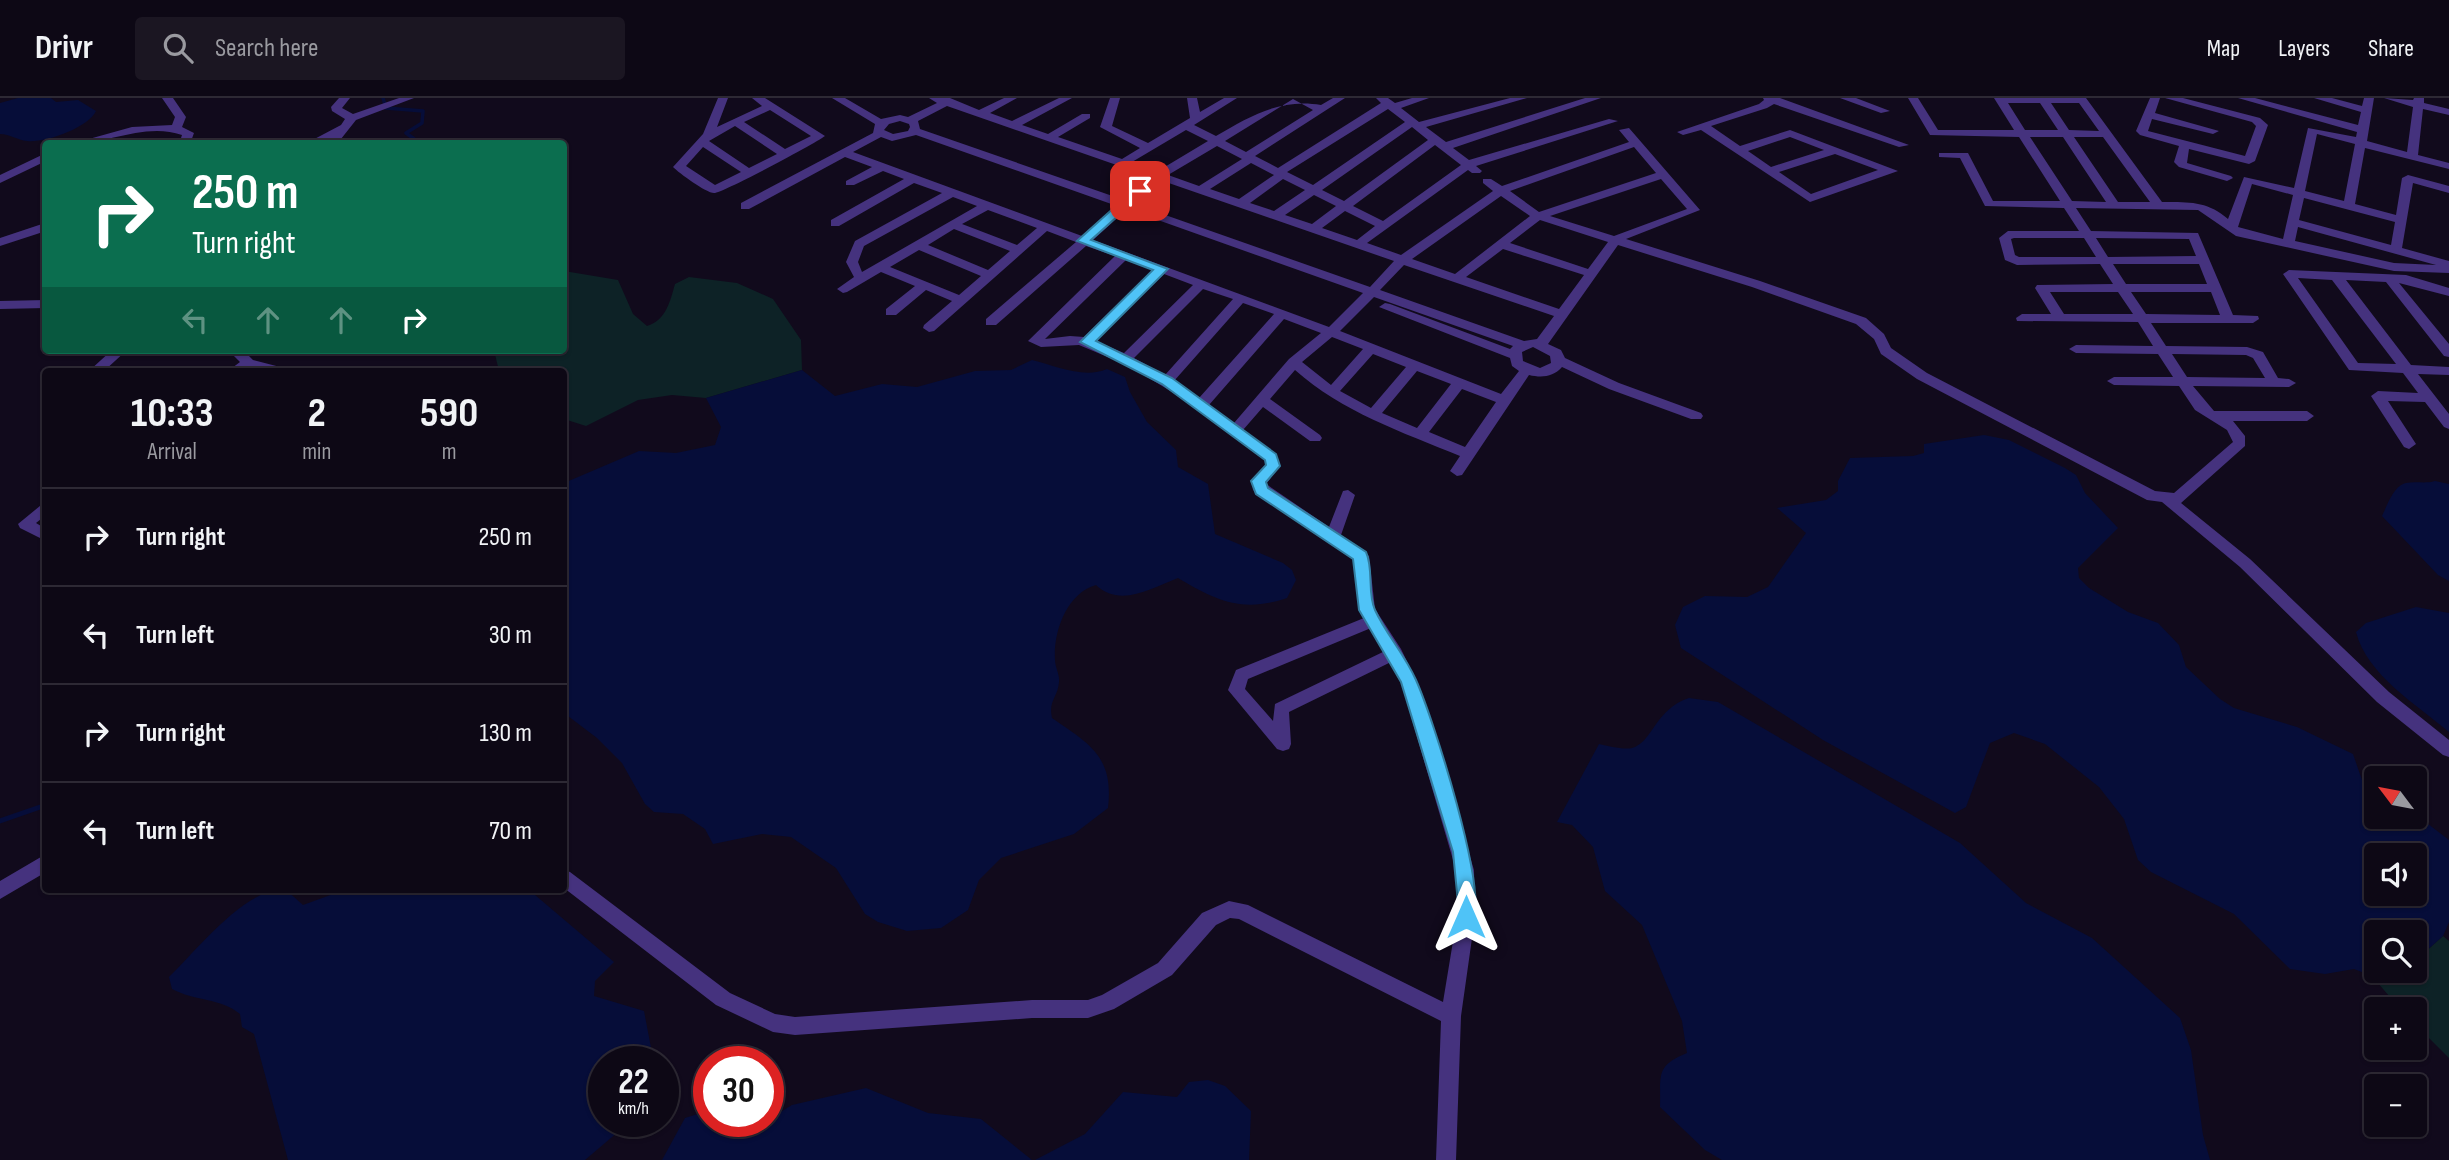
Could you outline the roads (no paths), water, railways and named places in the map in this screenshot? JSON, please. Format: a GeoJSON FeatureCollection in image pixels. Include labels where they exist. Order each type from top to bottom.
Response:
{"type":"FeatureCollection","features":[{"type":"Feature","properties":{"kind":"street"},"geometry":{"type":"LineString","coordinates":[[167,98],[181,117],[176,129]]}},
{"type":"Feature","properties":{"kind":"street"},"geometry":{"type":"LineString","coordinates":[[345,98],[336,107],[337,111],[352,118]]}},
{"type":"Feature","properties":{"kind":"street"},"geometry":{"type":"LineString","coordinates":[[318,140],[342,127],[352,118],[409,98]]}},
{"type":"Feature","properties":{"kind":"street"},"geometry":{"type":"LineString","coordinates":[[706,138],[723,98]]}},
{"type":"Feature","properties":{"kind":"street"},"geometry":{"type":"LineString","coordinates":[[757,98],[820,136],[715,190],[679,167],[706,138],[770,106]]}},
{"type":"Feature","properties":{"kind":"street"},"geometry":{"type":"LineString","coordinates":[[837,98],[884,125],[911,128],[1121,208],[1518,350],[1541,344],[1552,349],[1557,364]]}},
{"type":"Feature","properties":{"kind":"street"},"geometry":{"type":"LineString","coordinates":[[852,98],[884,125],[892,138],[911,128],[944,100],[1011,127],[1560,314]]}},
{"type":"Feature","properties":{"kind":"street"},"geometry":{"type":"LineString","coordinates":[[978,115],[1012,98]]}},
{"type":"Feature","properties":{"kind":"street"},"geometry":{"type":"LineString","coordinates":[[1011,127],[1067,98]]}},
{"type":"Feature","properties":{"kind":"street"},"geometry":{"type":"LineString","coordinates":[[1115,98],[1106,127],[1150,148]]}},
{"type":"Feature","properties":{"kind":"street"},"geometry":{"type":"LineString","coordinates":[[1191,123],[1192,98]]}},
{"type":"Feature","properties":{"kind":"street"},"geometry":{"type":"LineString","coordinates":[[1121,164],[1232,98]]}},
{"type":"Feature","properties":{"kind":"street"},"geometry":{"type":"LineString","coordinates":[[991,322],[1157,177],[1288,98]]}},
{"type":"Feature","properties":{"kind":"street"},"geometry":{"type":"LineString","coordinates":[[1298,98],[1322,110]]}},
{"type":"Feature","properties":{"kind":"street"},"geometry":{"type":"LineString","coordinates":[[1199,191],[1340,98]]}},
{"type":"Feature","properties":{"kind":"street"},"geometry":{"type":"LineString","coordinates":[[1239,205],[1281,173],[1387,103],[1424,98]]}},
{"type":"Feature","properties":{"kind":"street"},"geometry":{"type":"LineString","coordinates":[[1274,217],[1416,124],[1522,98]]}},
{"type":"Feature","properties":{"kind":"street"},"geometry":{"type":"LineString","coordinates":[[1542,98],[1558,110]]}},
{"type":"Feature","properties":{"kind":"street"},"geometry":{"type":"LineString","coordinates":[[1845,98],[1885,111]]}},
{"type":"Feature","properties":{"kind":"street"},"geometry":{"type":"LineString","coordinates":[[1913,98],[1933,133],[2108,134]]}},
{"type":"Feature","properties":{"kind":"street"},"geometry":{"type":"LineString","coordinates":[[2155,98],[2141,131],[2249,161],[2262,125],[2170,98]]}},
{"type":"Feature","properties":{"kind":"street"},"geometry":{"type":"LineString","coordinates":[[2243,98],[2270,102],[2361,138],[2449,166]]}},
{"type":"Feature","properties":{"kind":"street"},"geometry":{"type":"LineString","coordinates":[[2319,98],[2368,104],[2349,206]]}},
{"type":"Feature","properties":{"kind":"street"},"geometry":{"type":"LineString","coordinates":[[2389,98],[2419,102],[2449,112]]}},
{"type":"Feature","properties":{"kind":"street"},"geometry":{"type":"LineString","coordinates":[[1683,132],[1705,127],[1772,99],[1903,145]]}},
{"type":"Feature","properties":{"kind":"street"},"geometry":{"type":"LineString","coordinates":[[1387,103],[1538,216],[1616,239],[1861,321],[1871,327],[1894,358],[1922,376],[2151,496],[2177,499],[2240,443],[2236,430],[2212,416],[2182,382],[2000,99]]}},
{"type":"Feature","properties":{"kind":"street"},"geometry":{"type":"LineString","coordinates":[[2000,99],[2084,99],[2159,206]]}},
{"type":"Feature","properties":{"kind":"street"},"geometry":{"type":"LineString","coordinates":[[2043,99],[2114,205]]}},
{"type":"Feature","properties":{"kind":"street"},"geometry":{"type":"LineString","coordinates":[[2412,156],[2419,102]]}},
{"type":"Feature","properties":{"kind":"street"},"geometry":{"type":"LineString","coordinates":[[1312,230],[1441,142],[1558,110],[1595,105],[1613,121],[1478,173],[1382,225],[1357,245]]}},
{"type":"Feature","properties":{"kind":"street"},"geometry":{"type":"LineString","coordinates":[[2207,150],[2221,112]]}},
{"type":"Feature","properties":{"kind":"street"},"geometry":{"type":"LineString","coordinates":[[2148,115],[2213,131]]}},
{"type":"Feature","properties":{"kind":"street"},"geometry":{"type":"LineString","coordinates":[[1047,139],[1086,116]]}},
{"type":"Feature","properties":{"kind":"street"},"geometry":{"type":"LineString","coordinates":[[736,122],[785,154]]}},
{"type":"Feature","properties":{"kind":"street"},"geometry":{"type":"LineString","coordinates":[[1191,123],[1216,140],[1382,225]]}},
{"type":"Feature","properties":{"kind":"street"},"geometry":{"type":"LineString","coordinates":[[745,206],[844,153],[884,125]]}},
{"type":"Feature","properties":{"kind":"street"},"geometry":{"type":"LineString","coordinates":[[334,140],[342,127]]}},
{"type":"Feature","properties":{"kind":"street"},"geometry":{"type":"LineString","coordinates":[[1705,127],[1769,172],[1810,198],[1892,172],[1790,133],[1738,150]]}},
{"type":"Feature","properties":{"kind":"street"},"geometry":{"type":"LineString","coordinates":[[93,140],[131,131],[176,129],[188,134],[186,140]]}},
{"type":"Feature","properties":{"kind":"street"},"geometry":{"type":"LineString","coordinates":[[1541,344],[1616,239],[1694,209],[1625,130]]}},
{"type":"Feature","properties":{"kind":"street"},"geometry":{"type":"LineString","coordinates":[[2288,245],[2312,130],[2361,138]]}},
{"type":"Feature","properties":{"kind":"street"},"geometry":{"type":"LineString","coordinates":[[706,138],[750,173]]}},
{"type":"Feature","properties":{"kind":"street"},"geometry":{"type":"LineString","coordinates":[[1235,431],[1293,362],[1346,318],[1401,261],[1502,190],[1636,144]]}},
{"type":"Feature","properties":{"kind":"street"},"geometry":{"type":"LineString","coordinates":[[2185,144],[2180,162],[2183,166],[2227,178]]}},
{"type":"Feature","properties":{"kind":"street"},"geometry":{"type":"LineString","coordinates":[[1769,172],[1835,150]]}},
{"type":"Feature","properties":{"kind":"street"},"geometry":{"type":"LineString","coordinates":[[844,153],[1282,313],[1326,333],[1372,347],[1504,400]]}},
{"type":"Feature","properties":{"kind":"street"},"geometry":{"type":"LineString","coordinates":[[1943,155],[1964,155],[1989,204],[2211,209],[2231,229],[2288,245],[2394,267],[2449,267]]}},
{"type":"Feature","properties":{"kind":"street"},"geometry":{"type":"LineString","coordinates":[[0,180],[42,158]]}},
{"type":"Feature","properties":{"kind":"street"},"geometry":{"type":"LineString","coordinates":[[850,183],[882,167]]}},
{"type":"Feature","properties":{"kind":"street"},"geometry":{"type":"LineString","coordinates":[[1457,279],[1538,216],[1663,174]]}},
{"type":"Feature","properties":{"kind":"street"},"geometry":{"type":"LineString","coordinates":[[835,223],[914,178]]}},
{"type":"Feature","properties":{"kind":"street"},"geometry":{"type":"LineString","coordinates":[[2396,250],[2408,178],[2449,190]]}},
{"type":"Feature","properties":{"kind":"street"},"geometry":{"type":"LineString","coordinates":[[2231,229],[2248,179],[2401,220]]}},
{"type":"Feature","properties":{"kind":"street"},"geometry":{"type":"LineString","coordinates":[[862,278],[852,268],[852,260],[859,244],[951,192]]}},
{"type":"Feature","properties":{"kind":"street"},"geometry":{"type":"LineString","coordinates":[[843,289],[986,205]]}},
{"type":"Feature","properties":{"kind":"street"},"geometry":{"type":"LineString","coordinates":[[2293,222],[2449,267]]}},
{"type":"Feature","properties":{"kind":"street"},"geometry":{"type":"LineString","coordinates":[[953,225],[1019,250]]}},
{"type":"Feature","properties":{"kind":"street"},"geometry":{"type":"LineString","coordinates":[[929,328],[1045,227]]}},
{"type":"Feature","properties":{"kind":"street"},"geometry":{"type":"LineString","coordinates":[[0,242],[42,229]]}},
{"type":"Feature","properties":{"kind":"street"},"geometry":{"type":"LineString","coordinates":[[2202,260],[2017,261],[2009,257],[2005,238],[2012,234],[2086,233],[2194,236],[2228,320]]}},
{"type":"Feature","properties":{"kind":"street"},"geometry":{"type":"LineString","coordinates":[[918,245],[990,275]]}},
{"type":"Feature","properties":{"kind":"street"},"geometry":{"type":"LineString","coordinates":[[1503,245],[1592,274]]}},
{"type":"Feature","properties":{"kind":"street"},"geometry":{"type":"LineString","coordinates":[[1124,255],[1034,340],[1044,344],[1074,340],[1087,342],[1167,381],[1274,462],[1259,481],[1261,491],[1360,556],[1364,598],[1371,621],[1395,653],[1409,682],[1465,870],[1466,917],[1451,1016],[1446,1160]]}},
{"type":"Feature","properties":{"kind":"street"},"geometry":{"type":"LineString","coordinates":[[880,267],[961,300]]}},
{"type":"Feature","properties":{"kind":"street"},"geometry":{"type":"LineString","coordinates":[[1087,342],[1162,269]]}},
{"type":"Feature","properties":{"kind":"street"},"geometry":{"type":"LineString","coordinates":[[2449,292],[2406,279],[2289,274],[2354,367],[2449,371]]}},
{"type":"Feature","properties":{"kind":"street"},"geometry":{"type":"LineString","coordinates":[[2336,276],[2449,424]]}},
{"type":"Feature","properties":{"kind":"street"},"geometry":{"type":"LineString","coordinates":[[2389,278],[2449,353]]}},
{"type":"Feature","properties":{"kind":"street"},"geometry":{"type":"LineString","coordinates":[[1124,360],[1201,284]]}},
{"type":"Feature","properties":{"kind":"street"},"geometry":{"type":"LineString","coordinates":[[891,312],[924,285]]}},
{"type":"Feature","properties":{"kind":"street"},"geometry":{"type":"LineString","coordinates":[[2060,318],[2042,287],[2215,288]]}},
{"type":"Feature","properties":{"kind":"street"},"geometry":{"type":"LineString","coordinates":[[1167,381],[1241,298]]}},
{"type":"Feature","properties":{"kind":"street"},"geometry":{"type":"LineString","coordinates":[[0,305],[42,304]]}},
{"type":"Feature","properties":{"kind":"street"},"geometry":{"type":"LineString","coordinates":[[1201,405],[1282,313]]}},
{"type":"Feature","properties":{"kind":"street"},"geometry":{"type":"LineString","coordinates":[[2022,318],[2253,319]]}},
{"type":"Feature","properties":{"kind":"street"},"geometry":{"type":"LineString","coordinates":[[1331,393],[1372,347]]}},
{"type":"Feature","properties":{"kind":"street"},"geometry":{"type":"LineString","coordinates":[[2076,349],[2253,352],[2281,383],[2114,381]]}},
{"type":"Feature","properties":{"kind":"street"},"geometry":{"type":"LineString","coordinates":[[1518,350],[1517,363],[1526,370],[1545,372],[1557,364]]}},
{"type":"Feature","properties":{"kind":"street"},"geometry":{"type":"LineString","coordinates":[[99,368],[115,354]]}},
{"type":"Feature","properties":{"kind":"street"},"geometry":{"type":"LineString","coordinates":[[239,354],[254,367]]}},
{"type":"Feature","properties":{"kind":"street"},"geometry":{"type":"LineString","coordinates":[[1293,362],[1331,393],[1468,454]]}},
{"type":"Feature","properties":{"kind":"street"},"geometry":{"type":"LineString","coordinates":[[1374,413],[1416,364]]}},
{"type":"Feature","properties":{"kind":"street"},"geometry":{"type":"LineString","coordinates":[[1557,364],[1696,416]]}},
{"type":"Feature","properties":{"kind":"street"},"geometry":{"type":"LineString","coordinates":[[1457,471],[1526,370]]}},
{"type":"Feature","properties":{"kind":"street"},"geometry":{"type":"LineString","coordinates":[[1420,434],[1460,382]]}},
{"type":"Feature","properties":{"kind":"street"},"geometry":{"type":"LineString","coordinates":[[2409,444],[2378,396],[2429,398]]}},
{"type":"Feature","properties":{"kind":"street"},"geometry":{"type":"LineString","coordinates":[[1262,400],[1315,438]]}},
{"type":"Feature","properties":{"kind":"street"},"geometry":{"type":"LineString","coordinates":[[2212,416],[2308,416]]}},
{"type":"Feature","properties":{"kind":"street"},"geometry":{"type":"LineString","coordinates":[[1332,538],[1348,495]]}},
{"type":"Feature","properties":{"kind":"street"},"geometry":{"type":"LineString","coordinates":[[2168,500],[2245,563],[2383,697],[2449,750]]}},
{"type":"Feature","properties":{"kind":"street"},"geometry":{"type":"LineString","coordinates":[[42,509],[25,524],[42,534]]}},
{"type":"Feature","properties":{"kind":"street"},"geometry":{"type":"LineString","coordinates":[[1371,621],[1242,675],[1236,690],[1283,744],[1281,709],[1395,653]]}},
{"type":"Feature","properties":{"kind":"street"},"geometry":{"type":"LineString","coordinates":[[0,891],[42,865]]}},
{"type":"Feature","properties":{"kind":"street"},"geometry":{"type":"LineString","coordinates":[[567,880],[723,999],[773,1023],[795,1026],[833,1025],[1032,1009],[1088,1009],[1107,1003],[1159,974],[1175,960],[1202,925],[1228,909],[1241,911],[1451,1016]]}},
{"type":"Feature","properties":{"kind":"waterway"},"geometry":{"type":"LineString","coordinates":[[383,98],[386,108],[423,111],[422,123],[406,133],[416,140]]}},
{"type":"Feature","properties":{"kind":"waterway"},"geometry":{"type":"LineString","coordinates":[[0,821],[42,806]]}}]}
